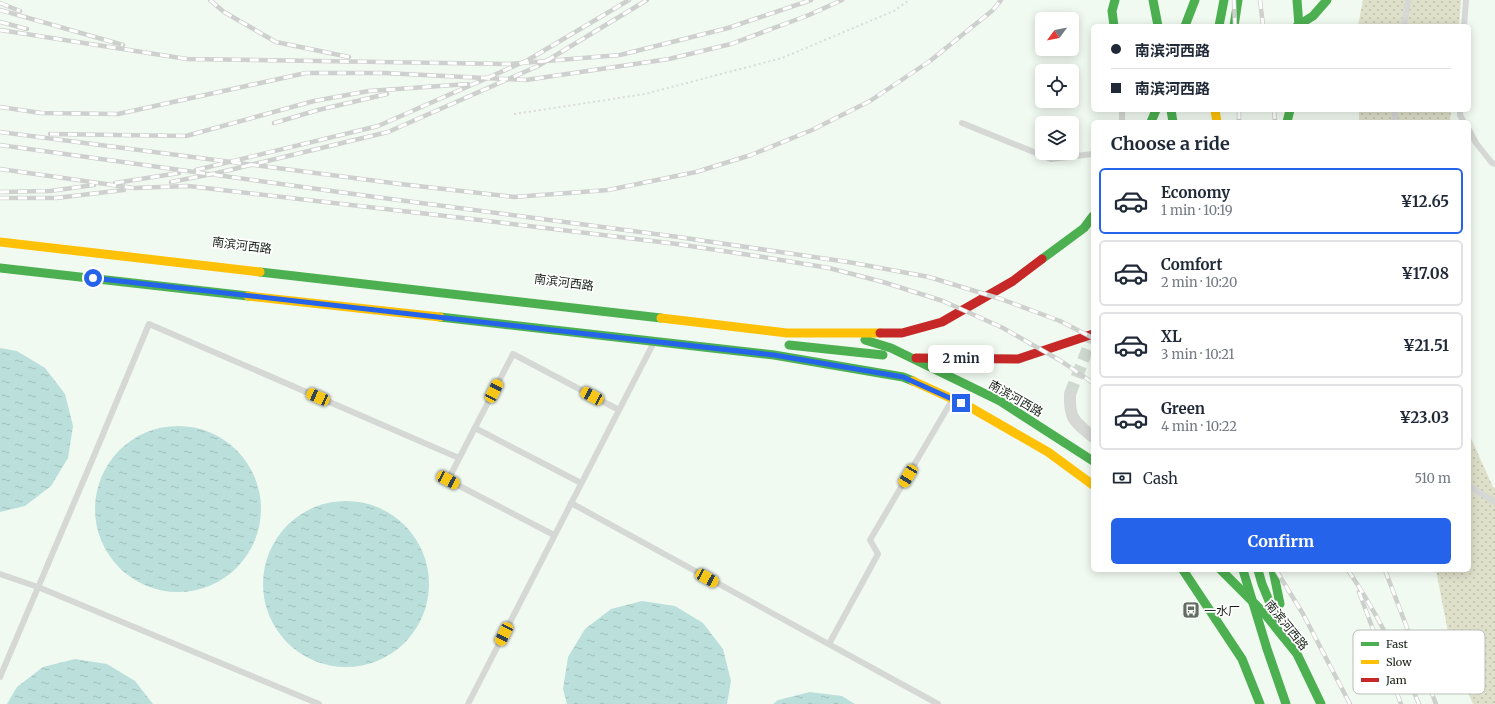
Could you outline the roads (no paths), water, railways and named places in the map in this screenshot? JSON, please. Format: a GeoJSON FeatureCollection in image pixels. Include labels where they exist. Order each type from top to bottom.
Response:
{"type":"FeatureCollection","features":[{"type":"Feature","properties":{"kind":"main road"},"geometry":{"type":"LineString","coordinates":[[1114,24],[1112,11],[1115,0]]}},
{"type":"Feature","properties":{"kind":"main road"},"geometry":{"type":"LineString","coordinates":[[1153,0],[1158,24]]}},
{"type":"Feature","properties":{"kind":"main road"},"geometry":{"type":"LineString","coordinates":[[1188,0],[1195,24]]}},
{"type":"Feature","properties":{"kind":"main road"},"geometry":{"type":"LineString","coordinates":[[1186,24],[1195,0]]}},
{"type":"Feature","properties":{"kind":"main road"},"geometry":{"type":"LineString","coordinates":[[1219,24],[1224,0]]}},
{"type":"Feature","properties":{"kind":"main road"},"geometry":{"type":"LineString","coordinates":[[1234,24],[1238,0]]}},
{"type":"Feature","properties":{"kind":"main road"},"geometry":{"type":"LineString","coordinates":[[1297,0],[1298,24]]}},
{"type":"Feature","properties":{"kind":"main road"},"geometry":{"type":"LineString","coordinates":[[1301,24],[1313,16],[1327,0]]}},
{"type":"Feature","properties":{"kind":"main road"},"geometry":{"type":"LineString","coordinates":[[0,242],[787,333],[902,333],[942,322],[1013,281],[1084,228],[1091,219]]}},
{"type":"Feature","properties":{"kind":"main road"},"geometry":{"type":"LineString","coordinates":[[0,268],[774,355],[903,377],[968,406],[1048,452],[1091,484]]}},
{"type":"Feature","properties":{"kind":"main road","name":"南滨河西路"},"geometry":{"type":"LineString","coordinates":[[806,324],[892,348],[1000,401],[1091,460]]}},
{"type":"Feature","properties":{"kind":"main road"},"geometry":{"type":"LineString","coordinates":[[778,344],[915,358],[1018,359],[1091,335]]}},
{"type":"Feature","properties":{"kind":"main road"},"geometry":{"type":"LineString","coordinates":[[1184,572],[1242,659],[1260,704]]}},
{"type":"Feature","properties":{"kind":"main road","name":"南滨河西路"},"geometry":{"type":"LineString","coordinates":[[1223,572],[1264,613],[1297,654],[1321,704]]}},
{"type":"Feature","properties":{"kind":"main road"},"geometry":{"type":"LineString","coordinates":[[1229,572],[1231,580],[1267,649]]}},
{"type":"Feature","properties":{"kind":"main road"},"geometry":{"type":"LineString","coordinates":[[1244,572],[1267,649],[1286,704]]}},
{"type":"Feature","properties":{"kind":"main road"},"geometry":{"type":"LineString","coordinates":[[1259,572],[1304,689]]}},
{"type":"Feature","properties":{"kind":"main road"},"geometry":{"type":"LineString","coordinates":[[1273,572],[1288,647]]}},
{"type":"Feature","properties":{"kind":"street"},"geometry":{"type":"LineString","coordinates":[[1070,394],[1070,408],[1074,421],[1091,435]]}},
{"type":"Feature","properties":{"kind":"lane"},"geometry":{"type":"LineString","coordinates":[[1404,24],[1408,0]]}},
{"type":"Feature","properties":{"kind":"lane"},"geometry":{"type":"LineString","coordinates":[[1464,24],[1466,0]]}},
{"type":"Feature","properties":{"kind":"lane"},"geometry":{"type":"LineString","coordinates":[[962,123],[1051,159],[1091,154]]}},
{"type":"Feature","properties":{"kind":"lane"},"geometry":{"type":"LineString","coordinates":[[1471,134],[1476,143],[1495,164]]}},
{"type":"Feature","properties":{"kind":"lane"},"geometry":{"type":"LineString","coordinates":[[0,677],[148,324],[459,458]]}},
{"type":"Feature","properties":{"kind":"lane"},"geometry":{"type":"LineString","coordinates":[[468,704],[655,341]]}},
{"type":"Feature","properties":{"kind":"lane"},"geometry":{"type":"LineString","coordinates":[[554,536],[448,480],[459,458],[513,354],[619,410]]}},
{"type":"Feature","properties":{"kind":"lane"},"geometry":{"type":"LineString","coordinates":[[829,644],[878,554],[870,540],[953,400]]}},
{"type":"Feature","properties":{"kind":"lane"},"geometry":{"type":"LineString","coordinates":[[475,428],[581,483]]}},
{"type":"Feature","properties":{"kind":"lane"},"geometry":{"type":"LineString","coordinates":[[1471,487],[1495,502]]}},
{"type":"Feature","properties":{"kind":"lane"},"geometry":{"type":"LineString","coordinates":[[571,503],[938,704]]}},
{"type":"Feature","properties":{"kind":"lane"},"geometry":{"type":"LineString","coordinates":[[0,574],[38,587],[319,704]]}},
{"type":"Feature","properties":{"kind":"water"},"geometry":{"type":"Polygon","coordinates":[[[0,348],[17,351],[45,368],[65,394],[73,426],[68,458],[51,486],[25,506],[0,512],[0,348]]]}},
{"type":"Feature","properties":{"kind":"water"},"geometry":{"type":"Polygon","coordinates":[[[178,426],[194,428],[210,433],[224,440],[237,450],[247,463],[254,477],[259,493],[261,509],[259,525],[254,541],[247,555],[237,568],[224,578],[210,585],[194,590],[178,592],[162,590],[146,585],[132,578],[119,568],[109,555],[102,541],[97,525],[95,509],[97,493],[102,477],[109,463],[119,450],[132,440],[146,433],[162,428],[178,426]]]}},
{"type":"Feature","properties":{"kind":"water"},"geometry":{"type":"Polygon","coordinates":[[[346,501],[378,507],[405,525],[423,552],[429,584],[423,616],[405,643],[378,661],[346,667],[314,661],[287,643],[269,616],[263,584],[269,552],[287,525],[314,507],[346,501]]]}},
{"type":"Feature","properties":{"kind":"water"},"geometry":{"type":"Polygon","coordinates":[[[642,601],[675,606],[703,623],[723,649],[731,681],[727,704],[567,704],[563,689],[568,657],[585,629],[611,609],[642,601]]]}},
{"type":"Feature","properties":{"kind":"water"},"geometry":{"type":"Polygon","coordinates":[[[75,659],[107,664],[135,681],[153,704],[7,704],[17,687],[43,667],[75,659]]]}},
{"type":"Feature","properties":{"kind":"water"},"geometry":{"type":"Polygon","coordinates":[[[810,692],[842,696],[855,704],[773,704],[778,700],[810,692]]]}},
{"type":"Feature","properties":{"kind":"tunnel"},"geometry":{"type":"LineString","coordinates":[[1070,394],[1091,340]]}},
{"type":"Feature","properties":{"kind":"railway"},"geometry":{"type":"LineString","coordinates":[[210,0],[224,12],[276,42],[349,57]]}},
{"type":"Feature","properties":{"kind":"railway"},"geometry":{"type":"LineString","coordinates":[[196,170],[378,126],[528,60],[629,0]]}},
{"type":"Feature","properties":{"kind":"railway"},"geometry":{"type":"LineString","coordinates":[[171,182],[217,173],[388,132],[538,66],[647,0]]}},
{"type":"Feature","properties":{"kind":"railway"},"geometry":{"type":"LineString","coordinates":[[0,30],[187,59],[509,64],[620,55],[728,28],[811,0]]}},
{"type":"Feature","properties":{"kind":"railway"},"geometry":{"type":"LineString","coordinates":[[0,107],[41,113],[118,114],[306,73],[384,73],[526,80],[669,59],[731,44],[809,15],[842,0]]}},
{"type":"Feature","properties":{"kind":"railway"},"geometry":{"type":"LineString","coordinates":[[0,132],[400,184],[514,197],[608,190],[696,172],[751,155],[812,130],[870,101],[930,61],[993,10],[1001,0]]}},
{"type":"Feature","properties":{"kind":"railway"},"geometry":{"type":"LineString","coordinates":[[1234,0],[1235,24]]}},
{"type":"Feature","properties":{"kind":"railway"},"geometry":{"type":"LineString","coordinates":[[1260,0],[1263,24]]}},
{"type":"Feature","properties":{"kind":"railway"},"geometry":{"type":"LineString","coordinates":[[0,3],[20,11]]}},
{"type":"Feature","properties":{"kind":"railway"},"geometry":{"type":"LineString","coordinates":[[0,10],[123,45]]}},
{"type":"Feature","properties":{"kind":"railway"},"geometry":{"type":"LineString","coordinates":[[0,22],[27,29]]}},
{"type":"Feature","properties":{"kind":"railway"},"geometry":{"type":"LineString","coordinates":[[50,134],[186,136],[314,101],[369,91],[468,84]]}},
{"type":"Feature","properties":{"kind":"railway"},"geometry":{"type":"LineString","coordinates":[[274,123],[318,110],[387,94]]}},
{"type":"Feature","properties":{"kind":"railway"},"geometry":{"type":"LineString","coordinates":[[1239,112],[1239,120]]}},
{"type":"Feature","properties":{"kind":"railway"},"geometry":{"type":"LineString","coordinates":[[1274,112],[1275,120]]}},
{"type":"Feature","properties":{"kind":"railway"},"geometry":{"type":"LineString","coordinates":[[0,145],[678,237],[848,262],[929,277],[1001,299],[1060,321],[1091,337]]}},
{"type":"Feature","properties":{"kind":"railway"},"geometry":{"type":"LineString","coordinates":[[0,169],[134,188],[188,186],[480,220],[677,244],[829,268],[883,282],[943,301],[1003,328],[1061,361],[1091,382]]}},
{"type":"Feature","properties":{"kind":"railway"},"geometry":{"type":"LineString","coordinates":[[115,183],[179,173]]}},
{"type":"Feature","properties":{"kind":"railway"},"geometry":{"type":"LineString","coordinates":[[0,192],[50,191],[94,185]]}},
{"type":"Feature","properties":{"kind":"railway"},"geometry":{"type":"LineString","coordinates":[[0,198],[56,198],[124,190]]}},
{"type":"Feature","properties":{"kind":"railway"},"geometry":{"type":"LineString","coordinates":[[1277,572],[1303,614],[1350,704]]}},
{"type":"Feature","properties":{"kind":"railway"},"geometry":{"type":"LineString","coordinates":[[1349,572],[1369,602],[1384,630]]}},
{"type":"Feature","properties":{"kind":"railway"},"geometry":{"type":"LineString","coordinates":[[1386,572],[1408,630]]}},
{"type":"Feature","properties":{"kind":"railway"},"geometry":{"type":"LineString","coordinates":[[1359,592],[1373,630]]}},
{"type":"Feature","properties":{"kind":"railway"},"geometry":{"type":"LineString","coordinates":[[1397,694],[1401,704]]}},
{"type":"Feature","properties":{"kind":"railway"},"geometry":{"type":"LineString","coordinates":[[1415,694],[1419,704]]}},
{"type":"Feature","properties":{"kind":"railway"},"geometry":{"type":"LineString","coordinates":[[1432,694],[1436,704]]}},
{"type":"Feature","properties":{"kind":"place","name":"一水厂"},"geometry":{"type":"Point","coordinates":[1191,610]}}]}
